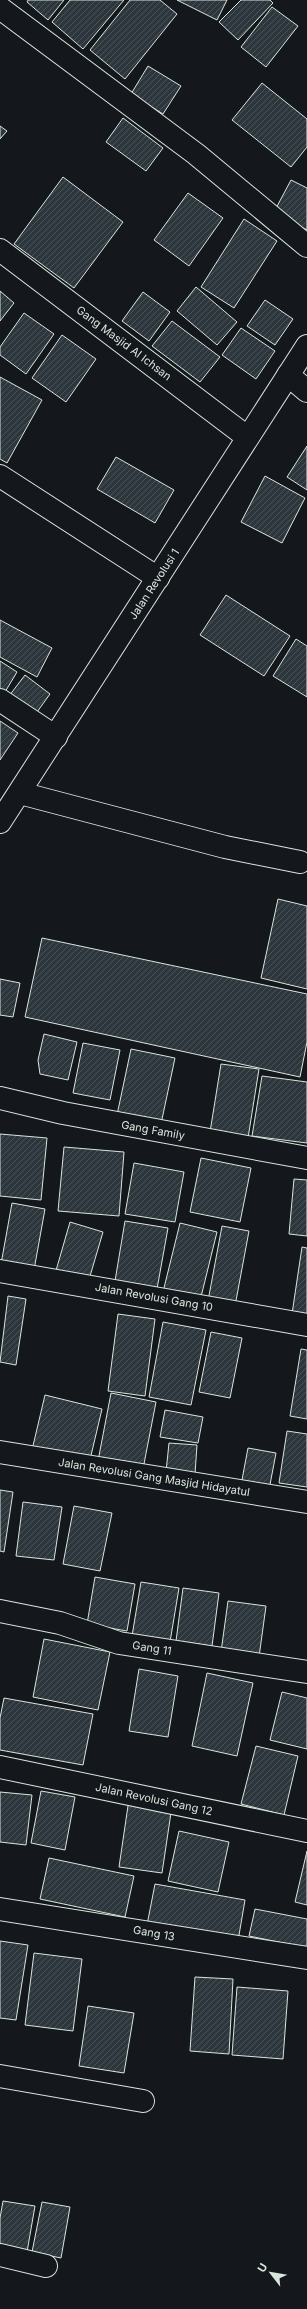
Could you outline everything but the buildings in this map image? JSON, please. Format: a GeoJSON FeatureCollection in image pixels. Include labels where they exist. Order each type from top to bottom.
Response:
{"type":"FeatureCollection","features":[{"type":"Feature","properties":{"kind":"street"},"geometry":{"type":"LineString","coordinates":[[0,8],[196,154],[307,246]]}},
{"type":"Feature","properties":{"kind":"street","name":"Gang Masjid Al Ichsan"},"geometry":{"type":"LineString","coordinates":[[0,250],[247,438]]}},
{"type":"Feature","properties":{"kind":"street","name":"Jalan Revolusi 1"},"geometry":{"type":"LineString","coordinates":[[0,822],[307,346]]}},
{"type":"Feature","properties":{"kind":"street"},"geometry":{"type":"LineString","coordinates":[[288,375],[307,391]]}},
{"type":"Feature","properties":{"kind":"street"},"geometry":{"type":"LineString","coordinates":[[0,476],[158,578]]}},
{"type":"Feature","properties":{"kind":"street"},"geometry":{"type":"LineString","coordinates":[[0,700],[56,737]]}},
{"type":"Feature","properties":{"kind":"street"},"geometry":{"type":"LineString","coordinates":[[20,793],[225,847],[300,862]]}},
{"type":"Feature","properties":{"kind":"street","name":"Gang Family"},"geometry":{"type":"LineString","coordinates":[[0,1098],[63,1113],[307,1158]]}},
{"type":"Feature","properties":{"kind":"street","name":"Jalan Revolusi Gang 10"},"geometry":{"type":"LineString","coordinates":[[0,1271],[307,1325]]}},
{"type":"Feature","properties":{"kind":"street","name":"Jalan Revolusi Gang Masjid Hidayatul"},"geometry":{"type":"LineString","coordinates":[[0,1452],[307,1502]]}},
{"type":"Feature","properties":{"kind":"street","name":"Gang 11"},"geometry":{"type":"LineString","coordinates":[[0,1611],[60,1622],[119,1643],[307,1672]]}},
{"type":"Feature","properties":{"kind":"street","name":"Jalan Revolusi Gang 12"},"geometry":{"type":"LineString","coordinates":[[0,1767],[307,1831]]}},
{"type":"Feature","properties":{"kind":"street","name":"Gang 13"},"geometry":{"type":"LineString","coordinates":[[0,1909],[307,1958]]}},
{"type":"Feature","properties":{"kind":"street"},"geometry":{"type":"LineString","coordinates":[[0,2076],[143,2101]]}},
{"type":"Feature","properties":{"kind":"street"},"geometry":{"type":"LineString","coordinates":[[0,2255],[46,2266]]}}]}
